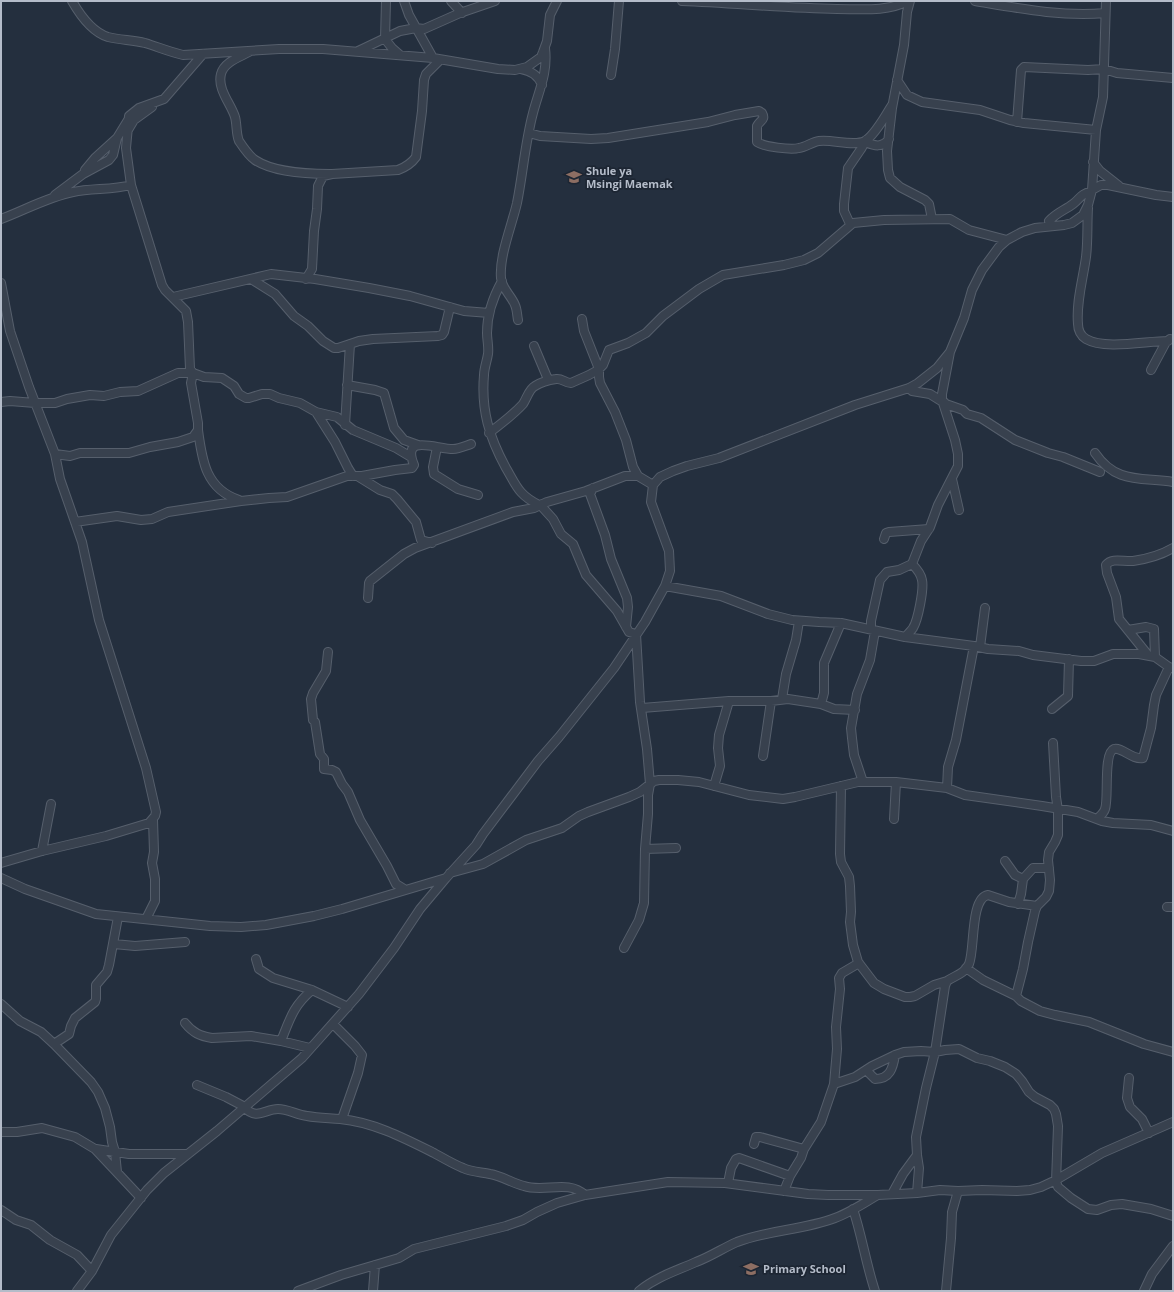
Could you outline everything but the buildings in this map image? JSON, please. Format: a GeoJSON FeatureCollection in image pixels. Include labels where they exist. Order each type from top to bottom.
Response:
{"type":"FeatureCollection","features":[{"type":"Feature","properties":{"kind":"street"},"geometry":{"type":"LineString","coordinates":[[72,1],[83,19],[98,32],[107,37],[146,44],[183,55],[279,49],[322,49],[400,55],[498,69],[521,69],[534,73],[542,85]]}},
{"type":"Feature","properties":{"kind":"street"},"geometry":{"type":"LineString","coordinates":[[386,1],[385,39],[400,55]]}},
{"type":"Feature","properties":{"kind":"street"},"geometry":{"type":"LineString","coordinates":[[404,1],[416,28],[436,59]]}},
{"type":"Feature","properties":{"kind":"street"},"geometry":{"type":"LineString","coordinates":[[451,1],[462,13]]}},
{"type":"Feature","properties":{"kind":"street"},"geometry":{"type":"LineString","coordinates":[[357,52],[400,31],[416,28],[424,29],[495,1]]}},
{"type":"Feature","properties":{"kind":"street"},"geometry":{"type":"LineString","coordinates":[[521,69],[531,65],[541,57],[545,46],[550,15],[557,1]]}},
{"type":"Feature","properties":{"kind":"street"},"geometry":{"type":"LineString","coordinates":[[611,75],[619,1]]}},
{"type":"Feature","properties":{"kind":"street"},"geometry":{"type":"LineString","coordinates":[[683,1],[761,3],[814,9],[873,9],[894,7],[909,1]]}},
{"type":"Feature","properties":{"kind":"street"},"geometry":{"type":"LineString","coordinates":[[909,1],[904,45],[892,105],[887,163],[890,178],[900,187],[925,200],[929,204],[932,219]]}},
{"type":"Feature","properties":{"kind":"street"},"geometry":{"type":"LineString","coordinates":[[975,1],[1077,14],[1105,14]]}},
{"type":"Feature","properties":{"kind":"street"},"geometry":{"type":"LineString","coordinates":[[1106,1],[1103,97],[1096,130],[1091,191],[1088,205],[1087,245],[1078,318],[1080,333],[1086,339],[1104,344],[1116,345],[1170,340]]}},
{"type":"Feature","properties":{"kind":"street"},"geometry":{"type":"LineString","coordinates":[[518,320],[515,304],[506,290],[502,281],[501,273],[504,252],[517,200],[523,158],[546,66],[545,46]]}},
{"type":"Feature","properties":{"kind":"street"},"geometry":{"type":"LineString","coordinates":[[251,51],[227,64],[221,74],[223,91],[234,115],[239,141],[253,158],[261,163],[287,170],[332,174],[398,170],[406,167],[412,162],[416,157],[424,80],[426,74],[436,59]]}},
{"type":"Feature","properties":{"kind":"street"},"geometry":{"type":"LineString","coordinates":[[128,130],[134,120],[164,99],[203,54]]}},
{"type":"Feature","properties":{"kind":"street"},"geometry":{"type":"LineString","coordinates":[[1017,122],[1021,70],[1024,67],[1088,70],[1104,69],[1117,73],[1173,78]]}},
{"type":"Feature","properties":{"kind":"street"},"geometry":{"type":"LineString","coordinates":[[897,80],[907,95],[914,100],[980,110],[1017,122],[1096,130]]}},
{"type":"Feature","properties":{"kind":"street"},"geometry":{"type":"LineString","coordinates":[[83,174],[95,158],[117,138],[132,112],[164,99]]}},
{"type":"Feature","properties":{"kind":"street"},"geometry":{"type":"LineString","coordinates":[[850,224],[844,211],[844,190],[848,168],[865,141],[892,105]]}},
{"type":"Feature","properties":{"kind":"street"},"geometry":{"type":"LineString","coordinates":[[529,134],[591,139],[608,138],[708,122],[759,111],[762,113],[764,118],[763,121],[757,126],[756,140],[760,144],[777,148],[797,149],[820,141],[853,143],[865,141],[876,146],[881,146],[889,139]]}},
{"type":"Feature","properties":{"kind":"street"},"geometry":{"type":"LineString","coordinates":[[128,120],[126,148],[131,185],[162,285],[165,290],[181,305],[187,315],[190,369],[193,373],[191,383],[204,467],[209,477],[222,492],[231,498],[241,501]]}},
{"type":"Feature","properties":{"kind":"street"},"geometry":{"type":"LineString","coordinates":[[51,198],[83,174],[109,160],[113,155],[117,138]]}},
{"type":"Feature","properties":{"kind":"street"},"geometry":{"type":"LineString","coordinates":[[1093,162],[1100,172],[1121,187]]}},
{"type":"Feature","properties":{"kind":"street"},"geometry":{"type":"LineString","coordinates":[[306,279],[312,269],[318,186],[324,176],[332,174]]}},
{"type":"Feature","properties":{"kind":"street"},"geometry":{"type":"LineString","coordinates":[[1,219],[51,198],[74,192],[119,188],[131,185]]}},
{"type":"Feature","properties":{"kind":"street"},"geometry":{"type":"LineString","coordinates":[[1053,226],[1049,221],[1052,217],[1071,205],[1083,193],[1091,191],[1101,185],[1121,187],[1156,195],[1173,197]]}},
{"type":"Feature","properties":{"kind":"street"},"geometry":{"type":"LineString","coordinates":[[119,188],[135,196]]}},
{"type":"Feature","properties":{"kind":"street"},"geometry":{"type":"LineString","coordinates":[[863,782],[854,755],[851,728],[857,694],[870,660],[873,630],[871,621],[880,580],[887,572],[899,570],[912,564],[921,541],[929,529],[938,505],[958,466],[958,454],[942,400],[942,394],[950,352],[964,318],[972,290],[982,270],[992,255],[1007,240],[1022,232],[1064,225],[1078,219],[1088,205]]}},
{"type":"Feature","properties":{"kind":"street"},"geometry":{"type":"LineString","coordinates":[[653,485],[638,476],[633,467],[626,440],[615,412],[598,377],[599,369],[609,350],[628,343],[646,333],[663,316],[706,284],[723,274],[784,265],[804,260],[818,253],[841,234],[850,224],[884,220],[953,220],[972,231],[1007,240]]}},
{"type":"Feature","properties":{"kind":"street"},"geometry":{"type":"LineString","coordinates":[[173,297],[270,274],[315,279],[410,296],[464,311],[488,313]]}},
{"type":"Feature","properties":{"kind":"street"},"geometry":{"type":"LineString","coordinates":[[251,279],[275,294],[294,316],[308,326],[324,342],[334,348],[373,339],[442,335],[450,307]]}},
{"type":"Feature","properties":{"kind":"street"},"geometry":{"type":"LineString","coordinates":[[502,281],[488,313],[488,353],[483,385],[485,409],[490,433],[500,456],[520,492],[524,497],[540,505],[553,519],[561,534],[573,544],[591,583],[617,611],[629,632],[636,634]]}},
{"type":"Feature","properties":{"kind":"street"},"geometry":{"type":"LineString","coordinates":[[1,863],[42,851],[106,836],[149,823],[155,816],[156,806],[146,768],[118,683],[110,650],[99,620],[82,542],[60,479],[55,454],[35,403],[10,331],[2,288]]}},
{"type":"Feature","properties":{"kind":"street"},"geometry":{"type":"LineString","coordinates":[[582,319],[584,331],[599,369]]}},
{"type":"Feature","properties":{"kind":"street"},"geometry":{"type":"LineString","coordinates":[[1151,370],[1162,349],[1170,340]]}},
{"type":"Feature","properties":{"kind":"street"},"geometry":{"type":"LineString","coordinates":[[345,425],[347,415],[347,385],[350,344]]}},
{"type":"Feature","properties":{"kind":"street"},"geometry":{"type":"LineString","coordinates":[[534,346],[546,377],[549,380]]}},
{"type":"Feature","properties":{"kind":"street"},"geometry":{"type":"LineString","coordinates":[[77,1291],[92,1271],[111,1235],[147,1190],[302,1058],[348,1007],[394,948],[420,909],[448,875],[476,845],[538,761],[560,737],[614,668],[645,622],[665,586],[670,571],[669,551],[651,502],[653,485],[660,478],[673,471],[719,458],[855,405],[909,388],[937,368],[950,352]]}},
{"type":"Feature","properties":{"kind":"street"},"geometry":{"type":"LineString","coordinates":[[490,433],[507,420],[522,405],[532,388],[535,386],[549,380],[560,379],[567,383],[571,383],[599,369]]}},
{"type":"Feature","properties":{"kind":"street"},"geometry":{"type":"LineString","coordinates":[[1,402],[22,401],[35,403],[55,403],[67,399],[90,395],[104,396],[120,392],[138,391],[178,373],[193,373],[204,377],[222,378],[234,386],[239,394],[246,398],[262,394],[270,394],[279,398],[300,403],[316,412],[337,417],[353,430],[396,448],[411,457],[414,465],[414,467],[410,469],[394,470],[376,474],[347,476],[287,497],[241,501],[168,512],[148,520],[117,516],[75,522]]}},
{"type":"Feature","properties":{"kind":"street"},"geometry":{"type":"LineString","coordinates":[[347,385],[384,393],[394,428],[404,440],[415,446]]}},
{"type":"Feature","properties":{"kind":"street"},"geometry":{"type":"LineString","coordinates":[[909,388],[912,391],[930,394],[944,404],[963,410],[967,414],[981,418],[1015,440],[1048,453],[1063,456],[1100,472]]}},
{"type":"Feature","properties":{"kind":"street"},"geometry":{"type":"LineString","coordinates":[[316,412],[335,442],[348,468],[356,476],[366,480],[380,490],[392,494],[416,522],[421,540],[432,543]]}},
{"type":"Feature","properties":{"kind":"street"},"geometry":{"type":"LineString","coordinates":[[55,454],[70,456],[88,453],[128,453],[178,442],[193,437],[198,430]]}},
{"type":"Feature","properties":{"kind":"street"},"geometry":{"type":"LineString","coordinates":[[396,448],[415,446],[457,448],[471,444]]}},
{"type":"Feature","properties":{"kind":"street"},"geometry":{"type":"LineString","coordinates":[[411,457],[415,446]]}},
{"type":"Feature","properties":{"kind":"street"},"geometry":{"type":"LineString","coordinates":[[437,447],[433,467],[434,474],[458,489],[478,495]]}},
{"type":"Feature","properties":{"kind":"street"},"geometry":{"type":"LineString","coordinates":[[1095,453],[1103,464],[1121,474],[1141,480],[1173,482]]}},
{"type":"Feature","properties":{"kind":"street"},"geometry":{"type":"LineString","coordinates":[[368,598],[369,583],[404,554],[415,548],[513,512],[527,510],[625,476],[638,476]]}},
{"type":"Feature","properties":{"kind":"street"},"geometry":{"type":"LineString","coordinates":[[952,479],[959,510]]}},
{"type":"Feature","properties":{"kind":"street"},"geometry":{"type":"LineString","coordinates":[[594,488],[590,494],[592,504],[605,535],[611,559],[627,598],[628,607],[626,627]]}},
{"type":"Feature","properties":{"kind":"street"},"geometry":{"type":"LineString","coordinates":[[884,539],[886,534],[889,532],[929,529]]}},
{"type":"Feature","properties":{"kind":"street"},"geometry":{"type":"LineString","coordinates":[[1151,656],[1119,619],[1116,597],[1107,573],[1106,563],[1115,561],[1133,561],[1155,556],[1173,548]]}},
{"type":"Feature","properties":{"kind":"street"},"geometry":{"type":"LineString","coordinates":[[904,638],[913,628],[920,606],[922,590],[922,580],[918,571],[912,564]]}},
{"type":"Feature","properties":{"kind":"street"},"geometry":{"type":"LineString","coordinates":[[665,586],[721,596],[768,614],[799,621],[841,623],[904,638],[1091,661],[1113,654],[1139,654],[1151,656],[1171,667],[1156,695],[1151,728],[1145,746],[1144,756],[1143,758],[1138,758],[1118,750],[1114,749],[1112,751],[1109,758],[1106,776],[1107,795],[1105,810],[1097,819]]}},
{"type":"Feature","properties":{"kind":"street"},"geometry":{"type":"LineString","coordinates":[[947,788],[948,767],[956,740],[985,608]]}},
{"type":"Feature","properties":{"kind":"street"},"geometry":{"type":"LineString","coordinates":[[782,699],[786,674],[796,640],[799,621]]}},
{"type":"Feature","properties":{"kind":"street"},"geometry":{"type":"LineString","coordinates":[[821,704],[824,693],[824,663],[841,623]]}},
{"type":"Feature","properties":{"kind":"street"},"geometry":{"type":"LineString","coordinates":[[1128,630],[1146,627],[1154,629],[1151,656]]}},
{"type":"Feature","properties":{"kind":"street"},"geometry":{"type":"LineString","coordinates":[[624,948],[639,920],[644,903],[645,849],[650,784],[636,634]]}},
{"type":"Feature","properties":{"kind":"street"},"geometry":{"type":"LineString","coordinates":[[328,652],[326,672],[311,699],[313,720],[315,722],[320,754],[324,759],[324,768],[336,772],[348,792],[360,820],[396,884],[404,890]]}},
{"type":"Feature","properties":{"kind":"street"},"geometry":{"type":"LineString","coordinates":[[1052,709],[1068,696],[1069,659]]}},
{"type":"Feature","properties":{"kind":"street"},"geometry":{"type":"LineString","coordinates":[[642,708],[729,701],[771,701],[782,699],[821,704],[834,709],[855,710]]}},
{"type":"Feature","properties":{"kind":"street"},"geometry":{"type":"LineString","coordinates":[[714,786],[720,766],[718,748],[719,735],[729,701]]}},
{"type":"Feature","properties":{"kind":"street"},"geometry":{"type":"LineString","coordinates":[[763,756],[771,701]]}},
{"type":"Feature","properties":{"kind":"street"},"geometry":{"type":"LineString","coordinates":[[1016,996],[1030,933],[1038,906],[1044,901],[1049,891],[1049,852],[1058,835],[1058,810],[1055,791],[1053,743]]}},
{"type":"Feature","properties":{"kind":"street"},"geometry":{"type":"LineString","coordinates":[[1,878],[26,889],[87,911],[118,917],[210,926],[241,927],[266,925],[342,909],[483,864],[522,842],[562,828],[579,816],[640,792],[656,780],[699,782],[750,795],[783,799],[863,782],[896,782],[947,788],[965,795],[1078,812],[1113,823],[1152,825],[1173,831]]}},
{"type":"Feature","properties":{"kind":"street"},"geometry":{"type":"LineString","coordinates":[[894,819],[896,782]]}},
{"type":"Feature","properties":{"kind":"street"},"geometry":{"type":"LineString","coordinates":[[841,786],[840,858],[849,877],[850,934],[859,963],[878,986],[905,997],[913,996],[934,985],[948,981],[961,974],[966,968],[970,958],[975,919],[981,898],[985,895],[988,894],[1018,904],[1038,906]]}},
{"type":"Feature","properties":{"kind":"street"},"geometry":{"type":"LineString","coordinates":[[42,851],[51,804]]}},
{"type":"Feature","properties":{"kind":"street"},"geometry":{"type":"LineString","coordinates":[[146,919],[155,901],[155,879],[152,863],[154,852],[152,820]]}},
{"type":"Feature","properties":{"kind":"street"},"geometry":{"type":"LineString","coordinates":[[645,849],[676,848]]}},
{"type":"Feature","properties":{"kind":"street"},"geometry":{"type":"LineString","coordinates":[[1005,861],[1015,875],[1023,879]]}},
{"type":"Feature","properties":{"kind":"street"},"geometry":{"type":"LineString","coordinates":[[1018,904],[1023,879],[1034,868],[1049,868]]}},
{"type":"Feature","properties":{"kind":"street"},"geometry":{"type":"LineString","coordinates":[[54,1044],[69,1034],[75,1018],[95,1002],[96,985],[107,972],[114,944],[118,917]]}},
{"type":"Feature","properties":{"kind":"street"},"geometry":{"type":"LineString","coordinates":[[114,944],[135,946],[185,942]]}},
{"type":"Feature","properties":{"kind":"street"},"geometry":{"type":"LineString","coordinates":[[256,959],[257,965],[264,973],[285,982],[312,990],[348,1007]]}},
{"type":"Feature","properties":{"kind":"street"},"geometry":{"type":"LineString","coordinates":[[784,1191],[804,1149],[821,1122],[834,1084],[837,1050],[836,1027],[840,988],[838,978],[842,973],[859,963]]}},
{"type":"Feature","properties":{"kind":"street"},"geometry":{"type":"LineString","coordinates":[[966,968],[978,977],[1048,1014],[1089,1022],[1144,1044],[1173,1052]]}},
{"type":"Feature","properties":{"kind":"street"},"geometry":{"type":"LineString","coordinates":[[917,1193],[919,1168],[916,1137],[935,1052],[944,993],[948,981]]}},
{"type":"Feature","properties":{"kind":"street"},"geometry":{"type":"LineString","coordinates":[[280,1041],[292,1014],[305,996],[312,990]]}},
{"type":"Feature","properties":{"kind":"street"},"geometry":{"type":"LineString","coordinates":[[1,1004],[20,1020],[41,1032],[91,1082],[98,1092],[105,1108],[115,1152],[117,1172]]}},
{"type":"Feature","properties":{"kind":"street"},"geometry":{"type":"LineString","coordinates":[[185,1023],[194,1034],[206,1037],[251,1036],[310,1048]]}},
{"type":"Feature","properties":{"kind":"street"},"geometry":{"type":"LineString","coordinates":[[333,1024],[362,1055],[358,1073],[342,1119]]}},
{"type":"Feature","properties":{"kind":"street"},"geometry":{"type":"LineString","coordinates":[[834,1084],[855,1077],[895,1055],[904,1052],[935,1052],[959,1049],[977,1058],[990,1060],[1016,1074],[1029,1092],[1054,1109],[1058,1126],[1056,1180],[1058,1187],[1075,1201],[1088,1209],[1097,1210],[1111,1205],[1122,1204],[1151,1209],[1173,1216]]}},
{"type":"Feature","properties":{"kind":"street"},"geometry":{"type":"LineString","coordinates":[[866,1070],[875,1079],[884,1078],[889,1074],[895,1055]]}},
{"type":"Feature","properties":{"kind":"street"},"geometry":{"type":"LineString","coordinates":[[1129,1078],[1127,1098],[1130,1107],[1142,1119],[1149,1133]]}},
{"type":"Feature","properties":{"kind":"street"},"geometry":{"type":"LineString","coordinates":[[197,1085],[226,1097],[256,1114],[262,1114],[280,1109],[306,1116],[342,1119],[376,1127],[464,1169],[496,1175],[529,1188],[547,1189],[564,1186],[581,1191],[585,1195]]}},
{"type":"Feature","properties":{"kind":"street"},"geometry":{"type":"LineString","coordinates":[[298,1291],[341,1275],[399,1258],[414,1249],[506,1226],[523,1220],[557,1203],[585,1195],[668,1182],[728,1183],[784,1191],[828,1195],[878,1195],[940,1190],[1030,1190],[1056,1180],[1102,1152],[1173,1122]]}},
{"type":"Feature","properties":{"kind":"street"},"geometry":{"type":"LineString","coordinates":[[1,1132],[17,1132],[42,1128],[75,1137],[95,1149],[141,1198]]}},
{"type":"Feature","properties":{"kind":"street"},"geometry":{"type":"LineString","coordinates":[[754,1144],[756,1137],[760,1136],[804,1149]]}},
{"type":"Feature","properties":{"kind":"street"},"geometry":{"type":"LineString","coordinates":[[95,1149],[115,1152],[152,1154],[188,1154]]}},
{"type":"Feature","properties":{"kind":"street"},"geometry":{"type":"LineString","coordinates":[[892,1194],[903,1174],[917,1155]]}},
{"type":"Feature","properties":{"kind":"street"},"geometry":{"type":"LineString","coordinates":[[728,1183],[733,1163],[739,1158],[790,1176]]}},
{"type":"Feature","properties":{"kind":"street"},"geometry":{"type":"LineString","coordinates":[[946,1291],[952,1212],[958,1191]]}},
{"type":"Feature","properties":{"kind":"street"},"geometry":{"type":"LineString","coordinates":[[639,1291],[658,1277],[698,1262],[737,1243],[765,1234],[835,1218],[878,1195]]}},
{"type":"Feature","properties":{"kind":"street"},"geometry":{"type":"LineString","coordinates":[[853,1209],[859,1228],[866,1263],[875,1291]]}},
{"type":"Feature","properties":{"kind":"street"},"geometry":{"type":"LineString","coordinates":[[1,1210],[16,1220],[31,1225],[50,1240],[77,1255],[92,1271]]}},
{"type":"Feature","properties":{"kind":"street"},"geometry":{"type":"LineString","coordinates":[[1144,1291],[1152,1274],[1173,1246]]}},
{"type":"Feature","properties":{"kind":"street"},"geometry":{"type":"LineString","coordinates":[[373,1291],[375,1265]]}},
{"type":"Feature","properties":{"kind":"place","name":"Shule ya Msingi Maemak"},"geometry":{"type":"Point","coordinates":[574,177]}},
{"type":"Feature","properties":{"kind":"place","name":"Primary School"},"geometry":{"type":"Point","coordinates":[751,1269]}}]}
